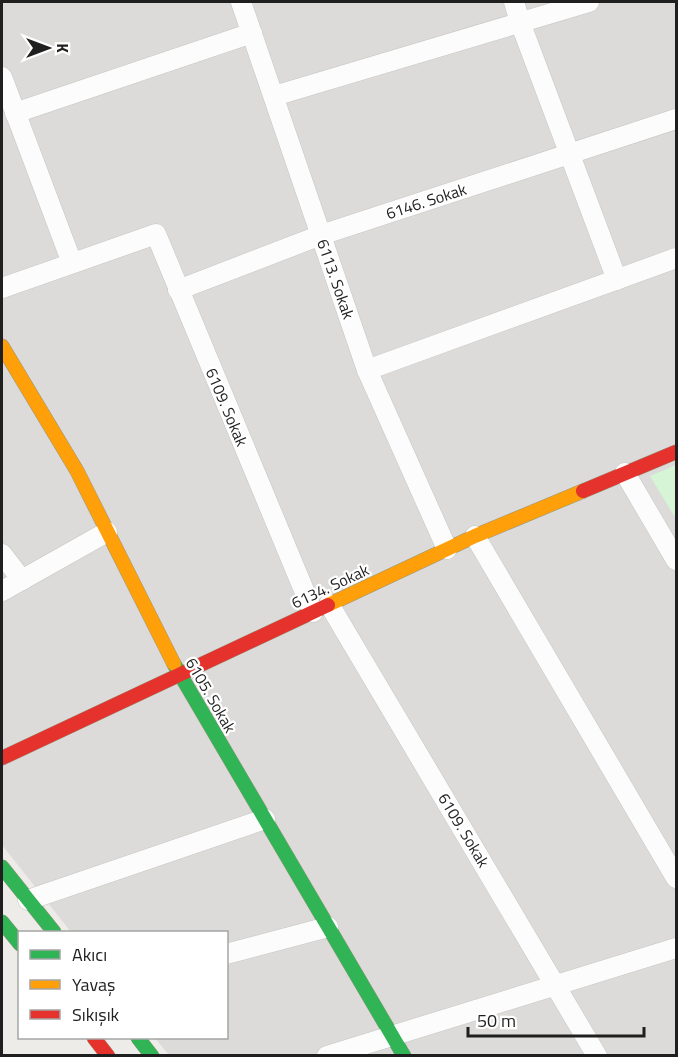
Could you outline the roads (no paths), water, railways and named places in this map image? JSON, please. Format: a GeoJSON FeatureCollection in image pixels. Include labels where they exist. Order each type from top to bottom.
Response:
{"type":"FeatureCollection","features":[{"type":"Feature","properties":{"kind":"street","name":"6113. Sokak"},"geometry":{"type":"LineString","coordinates":[[241,2],[367,370],[447,549]]}},
{"type":"Feature","properties":{"kind":"street"},"geometry":{"type":"LineString","coordinates":[[514,2],[617,280]]}},
{"type":"Feature","properties":{"kind":"street"},"geometry":{"type":"LineString","coordinates":[[274,96],[589,2]]}},
{"type":"Feature","properties":{"kind":"street"},"geometry":{"type":"LineString","coordinates":[[15,113],[252,33]]}},
{"type":"Feature","properties":{"kind":"street"},"geometry":{"type":"LineString","coordinates":[[2,77],[72,263],[2,288]]}},
{"type":"Feature","properties":{"kind":"street","name":"6146. Sokak"},"geometry":{"type":"LineString","coordinates":[[178,290],[321,235],[676,119]]}},
{"type":"Feature","properties":{"kind":"street","name":"6109. Sokak"},"geometry":{"type":"LineString","coordinates":[[72,263],[156,234],[178,290],[321,608],[556,985],[597,1056]]}},
{"type":"Feature","properties":{"kind":"street"},"geometry":{"type":"LineString","coordinates":[[367,370],[676,258]]}},
{"type":"Feature","properties":{"kind":"street","name":"6105. Sokak"},"geometry":{"type":"LineString","coordinates":[[2,346],[77,471],[179,675],[404,1056]]}},
{"type":"Feature","properties":{"kind":"street","name":"6134. Sokak"},"geometry":{"type":"LineString","coordinates":[[2,758],[475,536],[676,452]]}},
{"type":"Feature","properties":{"kind":"street"},"geometry":{"type":"LineString","coordinates":[[626,473],[676,560]]}},
{"type":"Feature","properties":{"kind":"street"},"geometry":{"type":"LineString","coordinates":[[2,591],[107,532]]}},
{"type":"Feature","properties":{"kind":"street"},"geometry":{"type":"LineString","coordinates":[[475,536],[676,878]]}},
{"type":"Feature","properties":{"kind":"street"},"geometry":{"type":"LineString","coordinates":[[2,554],[22,580]]}},
{"type":"Feature","properties":{"kind":"street"},"geometry":{"type":"LineString","coordinates":[[28,900],[265,819]]}},
{"type":"Feature","properties":{"kind":"street"},"geometry":{"type":"LineString","coordinates":[[2,867],[52,931]]}},
{"type":"Feature","properties":{"kind":"street"},"geometry":{"type":"LineString","coordinates":[[2,922],[18,942]]}},
{"type":"Feature","properties":{"kind":"street"},"geometry":{"type":"LineString","coordinates":[[228,953],[328,927]]}},
{"type":"Feature","properties":{"kind":"street"},"geometry":{"type":"LineString","coordinates":[[327,1056],[676,948]]}},
{"type":"Feature","properties":{"kind":"street"},"geometry":{"type":"LineString","coordinates":[[95,1039],[108,1056]]}},
{"type":"Feature","properties":{"kind":"street"},"geometry":{"type":"LineString","coordinates":[[139,1039],[152,1056]]}}]}
